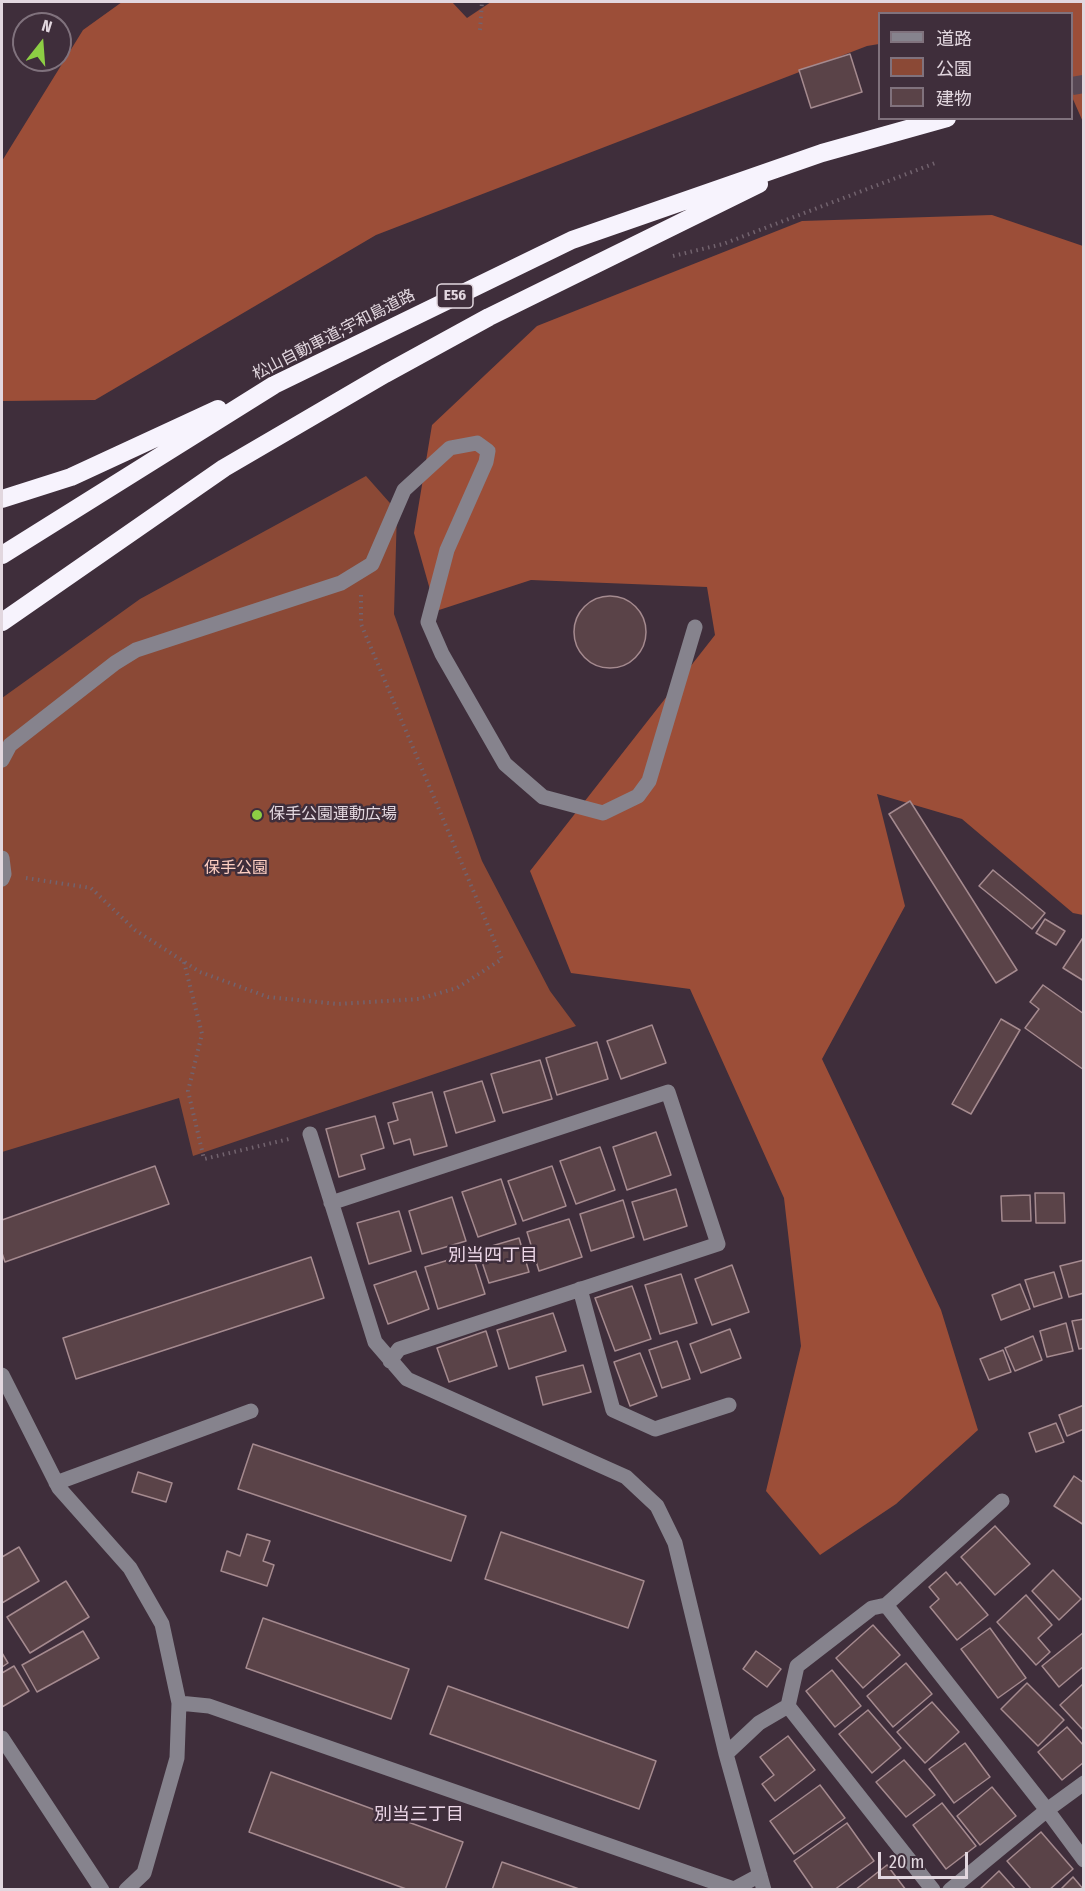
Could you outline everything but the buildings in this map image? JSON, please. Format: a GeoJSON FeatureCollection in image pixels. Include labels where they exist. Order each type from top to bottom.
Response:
{"type":"FeatureCollection","features":[{"type":"Feature","properties":{"kind":"highway","name":"松山自動車道;宇和島道路"},"geometry":{"type":"LineString","coordinates":[[2,555],[274,385],[572,240],[822,153],[939,120]]}},
{"type":"Feature","properties":{"kind":"highway"},"geometry":{"type":"LineString","coordinates":[[2,622],[224,468],[384,374],[489,317],[822,153]]}},
{"type":"Feature","properties":{"kind":"highway"},"geometry":{"type":"LineString","coordinates":[[2,499],[71,477],[172,428],[274,385]]}},
{"type":"Feature","properties":{"kind":"street"},"geometry":{"type":"LineString","coordinates":[[2,760],[10,745],[136,650],[341,583],[372,564],[404,490],[450,448],[477,443],[488,451],[486,462],[447,549],[428,622],[442,654],[505,764],[543,797],[603,813],[638,796],[649,781],[695,627]]}},
{"type":"Feature","properties":{"kind":"street"},"geometry":{"type":"LineString","coordinates":[[331,1203],[668,1092],[718,1244],[399,1348],[390,1361]]}},
{"type":"Feature","properties":{"kind":"street"},"geometry":{"type":"LineString","coordinates":[[179,1703],[209,1706],[734,1889],[762,1882],[726,1754],[675,1543],[657,1506],[626,1477],[407,1379],[390,1361],[375,1342],[310,1134]]}},
{"type":"Feature","properties":{"kind":"street"},"geometry":{"type":"LineString","coordinates":[[580,1289],[613,1410],[655,1429],[729,1405]]}},
{"type":"Feature","properties":{"kind":"street"},"geometry":{"type":"LineString","coordinates":[[2,1375],[56,1483],[130,1568],[162,1624],[179,1703],[177,1758],[144,1873],[126,1890]]}},
{"type":"Feature","properties":{"kind":"street"},"geometry":{"type":"LineString","coordinates":[[56,1483],[251,1411]]}},
{"type":"Feature","properties":{"kind":"street"},"geometry":{"type":"LineString","coordinates":[[726,1754],[759,1723],[788,1706],[797,1666],[872,1608],[886,1605],[1002,1502]]}},
{"type":"Feature","properties":{"kind":"street"},"geometry":{"type":"LineString","coordinates":[[886,1605],[1047,1810],[1083,1860]]}},
{"type":"Feature","properties":{"kind":"street"},"geometry":{"type":"LineString","coordinates":[[788,1706],[933,1890]]}},
{"type":"Feature","properties":{"kind":"street"},"geometry":{"type":"LineString","coordinates":[[2,1738],[102,1890]]}},
{"type":"Feature","properties":{"kind":"street"},"geometry":{"type":"LineString","coordinates":[[950,1890],[1083,1783]]}},
{"type":"Feature","properties":{"kind":"path"},"geometry":{"type":"LineString","coordinates":[[480,30],[482,2]]}},
{"type":"Feature","properties":{"kind":"path"},"geometry":{"type":"LineString","coordinates":[[672,256],[723,244],[938,162]]}},
{"type":"Feature","properties":{"kind":"path"},"geometry":{"type":"LineString","coordinates":[[2,870],[91,888],[135,930],[200,972],[267,997],[338,1004],[419,999],[457,988],[502,959],[361,624],[362,600],[356,574]]}},
{"type":"Feature","properties":{"kind":"path"},"geometry":{"type":"LineString","coordinates":[[184,962],[202,1034],[189,1091],[204,1158],[310,1134]]}},
{"type":"Feature","properties":{"kind":"green space","name":"保手公園"},"geometry":{"type":"Polygon","coordinates":[[[366,476],[397,511],[394,614],[482,861],[550,991],[576,1026],[193,1156],[179,1098],[2,1152],[2,698],[140,599],[366,476]]]}},
{"type":"Feature","properties":{"kind":"shaded area"},"geometry":{"type":"Polygon","coordinates":[[[122,2],[452,2],[467,18],[491,2],[1083,2],[1083,122],[1073,99],[1073,12],[878,12],[878,44],[867,46],[376,235],[95,400],[2,401],[2,161],[57,72],[72,72],[72,48],[83,30],[122,2]]]}},
{"type":"Feature","properties":{"kind":"shaded area"},"geometry":{"type":"Polygon","coordinates":[[[992,215],[1083,246],[1083,915],[1073,913],[962,819],[877,794],[905,906],[822,1059],[941,1310],[978,1430],[896,1504],[820,1555],[766,1491],[801,1346],[784,1198],[690,989],[571,973],[530,871],[715,635],[707,587],[531,580],[436,611],[414,533],[432,425],[537,326],[802,221],[992,215]]]}},
{"type":"Feature","properties":{"kind":"tunnel"},"geometry":{"type":"LineString","coordinates":[[1073,86],[1084,84]]}},
{"type":"Feature","properties":{"kind":"place","name":"保手公園運動広場"},"geometry":{"type":"Point","coordinates":[257,815]}},
{"type":"Feature","properties":{"kind":"district","name":"別当四丁目"},"geometry":{"type":"Point","coordinates":[493,1256]}},
{"type":"Feature","properties":{"kind":"district","name":"別当三丁目"},"geometry":{"type":"Point","coordinates":[419,1815]}}]}
